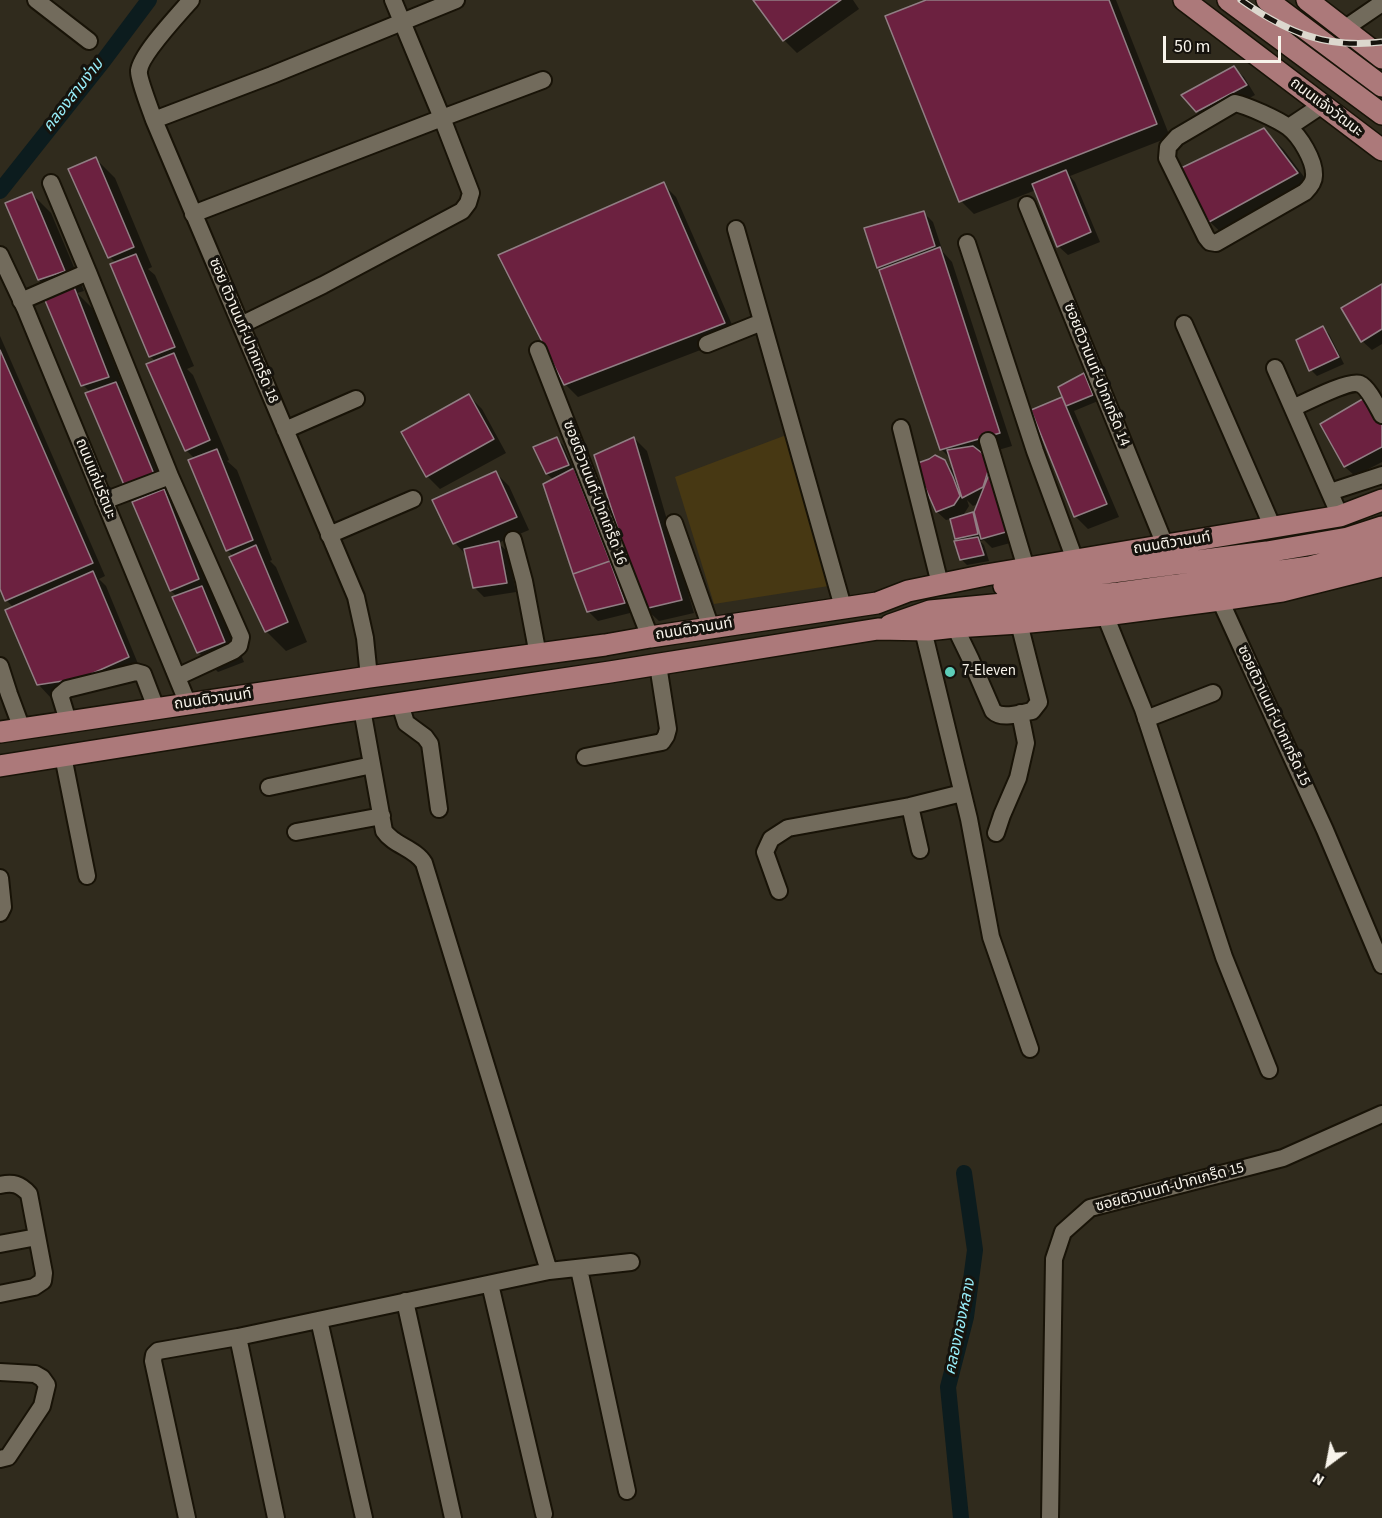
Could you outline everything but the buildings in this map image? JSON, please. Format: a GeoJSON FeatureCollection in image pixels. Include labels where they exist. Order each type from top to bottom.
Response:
{"type":"FeatureCollection","features":[{"type":"Feature","properties":{"kind":"main road","name":"ถนนแจ้งวัฒนะ"},"geometry":{"type":"LineString","coordinates":[[1184,0],[1382,150]]}},
{"type":"Feature","properties":{"kind":"main road","name":"ถนนแจ้งวัฒนะ"},"geometry":{"type":"LineString","coordinates":[[1228,0],[1382,114]]}},
{"type":"Feature","properties":{"kind":"main road"},"geometry":{"type":"LineString","coordinates":[[1267,0],[1382,86]]}},
{"type":"Feature","properties":{"kind":"main road"},"geometry":{"type":"LineString","coordinates":[[1307,0],[1380,54]]}},
{"type":"Feature","properties":{"kind":"main road","name":"ถนนติวานนท์"},"geometry":{"type":"LineString","coordinates":[[0,732],[369,677],[538,655],[877,603],[908,591],[940,584],[1340,516],[1382,500]]}},
{"type":"Feature","properties":{"kind":"main road"},"geometry":{"type":"LineString","coordinates":[[877,603],[913,602],[992,587],[1267,552],[1348,538],[1382,527]]}},
{"type":"Feature","properties":{"kind":"main road"},"geometry":{"type":"LineString","coordinates":[[878,629],[930,611],[1119,593],[1265,574],[1311,567],[1382,548]]}},
{"type":"Feature","properties":{"kind":"main road","name":"ถนนติวานนท์"},"geometry":{"type":"LineString","coordinates":[[0,766],[878,629],[923,630],[1019,623],[1105,615],[1220,600],[1282,591],[1382,566]]}},
{"type":"Feature","properties":{"kind":"street"},"geometry":{"type":"LineString","coordinates":[[36,0],[89,41]]}},
{"type":"Feature","properties":{"kind":"street","name":"ซอย ติวานนท์-ปากเกร็ด 18"},"geometry":{"type":"LineString","coordinates":[[191,0],[151,48],[138,72],[154,120],[356,597],[366,638],[369,677]]}},
{"type":"Feature","properties":{"kind":"street"},"geometry":{"type":"LineString","coordinates":[[241,325],[462,212],[468,203],[471,193],[393,0]]}},
{"type":"Feature","properties":{"kind":"street"},"geometry":{"type":"LineString","coordinates":[[154,120],[456,0]]}},
{"type":"Feature","properties":{"kind":"street"},"geometry":{"type":"LineString","coordinates":[[1344,29],[1382,3]]}},
{"type":"Feature","properties":{"kind":"street"},"geometry":{"type":"LineString","coordinates":[[194,214],[543,80]]}},
{"type":"Feature","properties":{"kind":"street"},"geometry":{"type":"LineString","coordinates":[[1235,104],[1246,106],[1289,127],[1312,160],[1314,178],[1310,186],[1305,192],[1216,243],[1210,242],[1167,158],[1168,147],[1178,137],[1235,104]]}},
{"type":"Feature","properties":{"kind":"street"},"geometry":{"type":"LineString","coordinates":[[1289,127],[1322,105]]}},
{"type":"Feature","properties":{"kind":"street"},"geometry":{"type":"LineString","coordinates":[[51,183],[170,476],[241,637],[239,646],[233,651],[177,677]]}},
{"type":"Feature","properties":{"kind":"street","name":"ซอยติวานนท์-ปากเกร็ด 14"},"geometry":{"type":"LineString","coordinates":[[1027,206],[1166,545]]}},
{"type":"Feature","properties":{"kind":"street"},"geometry":{"type":"LineString","coordinates":[[736,228],[843,607]]}},
{"type":"Feature","properties":{"kind":"street"},"geometry":{"type":"LineString","coordinates":[[967,243],[1035,451],[1075,560]]}},
{"type":"Feature","properties":{"kind":"street","name":"ถนนแก่นรัตนะ"},"geometry":{"type":"LineString","coordinates":[[0,255],[188,704]]}},
{"type":"Feature","properties":{"kind":"street"},"geometry":{"type":"LineString","coordinates":[[21,301],[88,273]]}},
{"type":"Feature","properties":{"kind":"street"},"geometry":{"type":"LineString","coordinates":[[707,344],[762,322]]}},
{"type":"Feature","properties":{"kind":"street"},"geometry":{"type":"LineString","coordinates":[[1184,324],[1273,528]]}},
{"type":"Feature","properties":{"kind":"street","name":"ซอยติวานนท์-ปากเกร็ด 16"},"geometry":{"type":"LineString","coordinates":[[538,350],[650,637]]}},
{"type":"Feature","properties":{"kind":"street"},"geometry":{"type":"LineString","coordinates":[[1275,368],[1340,516]]}},
{"type":"Feature","properties":{"kind":"street"},"geometry":{"type":"LineString","coordinates":[[1293,408],[1318,396],[1353,383],[1360,383],[1382,416]]}},
{"type":"Feature","properties":{"kind":"street"},"geometry":{"type":"LineString","coordinates":[[285,430],[356,399]]}},
{"type":"Feature","properties":{"kind":"street"},"geometry":{"type":"LineString","coordinates":[[901,428],[940,584]]}},
{"type":"Feature","properties":{"kind":"street"},"geometry":{"type":"LineString","coordinates":[[988,441],[1026,568]]}},
{"type":"Feature","properties":{"kind":"street"},"geometry":{"type":"LineString","coordinates":[[1330,492],[1382,475]]}},
{"type":"Feature","properties":{"kind":"street"},"geometry":{"type":"LineString","coordinates":[[104,501],[170,476]]}},
{"type":"Feature","properties":{"kind":"street"},"geometry":{"type":"LineString","coordinates":[[329,535],[413,499]]}},
{"type":"Feature","properties":{"kind":"street"},"geometry":{"type":"LineString","coordinates":[[674,523],[711,628]]}},
{"type":"Feature","properties":{"kind":"street"},"geometry":{"type":"LineString","coordinates":[[513,540],[524,581],[538,655]]}},
{"type":"Feature","properties":{"kind":"street","name":"ซอยติวานนท์-ปากเกร็ด 15"},"geometry":{"type":"LineString","coordinates":[[1220,600],[1325,830],[1382,965]]}},
{"type":"Feature","properties":{"kind":"street"},"geometry":{"type":"LineString","coordinates":[[1105,615],[1146,719],[1224,957],[1269,1070]]}},
{"type":"Feature","properties":{"kind":"street"},"geometry":{"type":"LineString","coordinates":[[955,627],[993,711],[1003,715],[1032,711],[1039,702],[1019,623]]}},
{"type":"Feature","properties":{"kind":"street"},"geometry":{"type":"LineString","coordinates":[[923,630],[969,819],[991,937],[1030,1049]]}},
{"type":"Feature","properties":{"kind":"street"},"geometry":{"type":"LineString","coordinates":[[585,757],[662,742],[668,729],[658,665]]}},
{"type":"Feature","properties":{"kind":"street"},"geometry":{"type":"LineString","coordinates":[[0,666],[22,729]]}},
{"type":"Feature","properties":{"kind":"street"},"geometry":{"type":"LineString","coordinates":[[68,721],[60,695],[67,689],[136,672],[143,674],[156,708]]}},
{"type":"Feature","properties":{"kind":"street"},"geometry":{"type":"LineString","coordinates":[[1146,719],[1213,693]]}},
{"type":"Feature","properties":{"kind":"street"},"geometry":{"type":"LineString","coordinates":[[400,704],[406,723],[425,737],[430,744],[439,809]]}},
{"type":"Feature","properties":{"kind":"street"},"geometry":{"type":"LineString","coordinates":[[362,709],[384,831],[388,837],[421,857],[424,862],[549,1272]]}},
{"type":"Feature","properties":{"kind":"street"},"geometry":{"type":"LineString","coordinates":[[996,833],[1018,778],[1026,743],[1020,713]]}},
{"type":"Feature","properties":{"kind":"street"},"geometry":{"type":"LineString","coordinates":[[63,756],[87,876]]}},
{"type":"Feature","properties":{"kind":"street"},"geometry":{"type":"LineString","coordinates":[[269,787],[372,765]]}},
{"type":"Feature","properties":{"kind":"street"},"geometry":{"type":"LineString","coordinates":[[779,891],[765,852],[771,839],[788,828],[910,807],[962,793]]}},
{"type":"Feature","properties":{"kind":"street"},"geometry":{"type":"LineString","coordinates":[[910,807],[920,850]]}},
{"type":"Feature","properties":{"kind":"street"},"geometry":{"type":"LineString","coordinates":[[296,832],[382,816]]}},
{"type":"Feature","properties":{"kind":"street"},"geometry":{"type":"LineString","coordinates":[[0,878],[3,907],[0,914]]}},
{"type":"Feature","properties":{"kind":"street","name":"ซอยติวานนท์-ปากเกร็ด 15"},"geometry":{"type":"LineString","coordinates":[[1050,1518],[1054,1258],[1063,1232],[1090,1208],[1282,1158],[1382,1114]]}},
{"type":"Feature","properties":{"kind":"street"},"geometry":{"type":"LineString","coordinates":[[0,1185],[9,1183],[16,1185],[29,1194],[44,1273],[43,1281],[34,1287],[0,1294]]}},
{"type":"Feature","properties":{"kind":"street"},"geometry":{"type":"LineString","coordinates":[[0,1244],[37,1237]]}},
{"type":"Feature","properties":{"kind":"street"},"geometry":{"type":"LineString","coordinates":[[187,1518],[153,1361],[158,1351],[238,1337],[549,1272],[631,1262]]}},
{"type":"Feature","properties":{"kind":"street"},"geometry":{"type":"LineString","coordinates":[[579,1269],[627,1491]]}},
{"type":"Feature","properties":{"kind":"street"},"geometry":{"type":"LineString","coordinates":[[490,1284],[544,1514]]}},
{"type":"Feature","properties":{"kind":"street"},"geometry":{"type":"LineString","coordinates":[[405,1301],[453,1518]]}},
{"type":"Feature","properties":{"kind":"street"},"geometry":{"type":"LineString","coordinates":[[319,1320],[364,1518]]}},
{"type":"Feature","properties":{"kind":"street"},"geometry":{"type":"LineString","coordinates":[[238,1337],[276,1518]]}},
{"type":"Feature","properties":{"kind":"street"},"geometry":{"type":"LineString","coordinates":[[0,1372],[35,1374],[47,1385],[42,1406],[8,1457],[0,1459]]}},
{"type":"Feature","properties":{"kind":"shaded area"},"geometry":{"type":"Polygon","coordinates":[[[789,434],[835,585],[714,604],[675,477],[789,434]]]}},
{"type":"Feature","properties":{"kind":"waterway","name":"คลองสามง่าม"},"geometry":{"type":"LineString","coordinates":[[0,191],[149,0]]}},
{"type":"Feature","properties":{"kind":"waterway","name":"คลองทองหลาง"},"geometry":{"type":"LineString","coordinates":[[961,1518],[948,1387],[966,1317],[975,1250],[964,1173]]}},
{"type":"Feature","properties":{"kind":"railway"},"geometry":{"type":"LineString","coordinates":[[1241,0],[1274,21],[1307,36],[1343,43],[1382,42]]}},
{"type":"Feature","properties":{"kind":"place","name":"7-Eleven"},"geometry":{"type":"Point","coordinates":[950,672]}}]}
